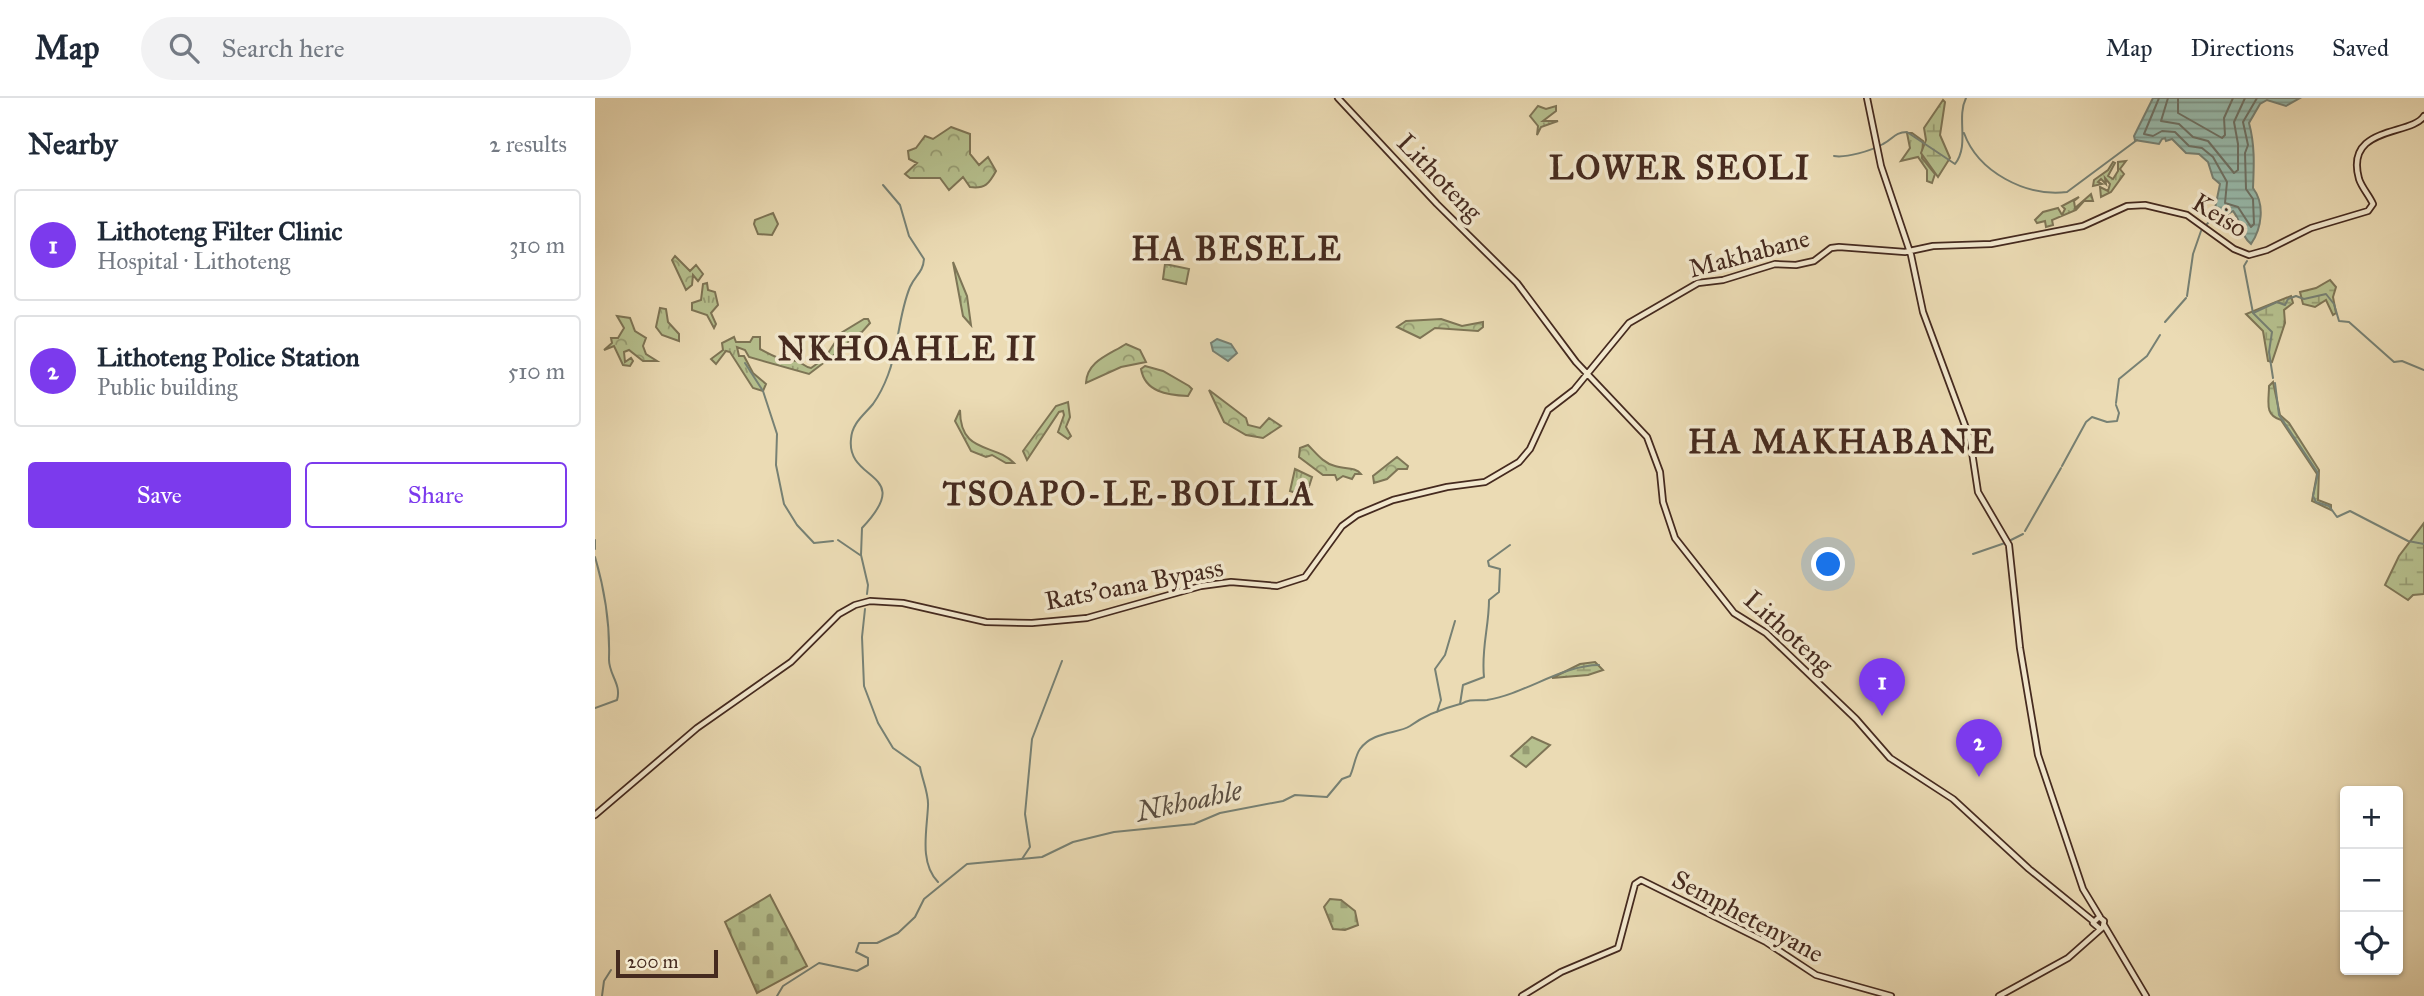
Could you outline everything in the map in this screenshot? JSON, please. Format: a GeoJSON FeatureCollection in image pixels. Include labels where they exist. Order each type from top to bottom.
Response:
{"type":"FeatureCollection","features":[{"type":"Feature","properties":{"kind":"main road","name":"Lithoteng"},"geometry":{"type":"LineString","coordinates":[[1338,98],[1437,204],[1517,283],[1588,374],[1647,437],[1660,472],[1663,502],[1675,538],[1734,613],[1766,633],[1851,714],[1890,758],[1953,799],[2040,879],[2097,925]]}},
{"type":"Feature","properties":{"kind":"main road"},"geometry":{"type":"LineString","coordinates":[[1867,98],[1875,142],[1909,250],[1933,341],[1970,439],[1978,492],[2009,545],[2020,648],[2038,755],[2097,925],[2109,937],[2146,996]]}},
{"type":"Feature","properties":{"kind":"main road","name":"Keiso"},"geometry":{"type":"LineString","coordinates":[[1909,250],[1946,245],[1991,244],[2083,226],[2127,206],[2145,205],[2181,212],[2238,252],[2255,254],[2311,228],[2368,211],[2373,204],[2358,172],[2363,149],[2382,133],[2418,123],[2424,116]]}},
{"type":"Feature","properties":{"kind":"main road","name":"Makhabane"},"geometry":{"type":"LineString","coordinates":[[1588,374],[1605,349],[1629,323],[1698,283],[1723,280],[1775,264],[1796,265],[1814,261],[1831,248],[1909,250]]}},
{"type":"Feature","properties":{"kind":"main road","name":"Rats'oana Bypass"},"geometry":{"type":"LineString","coordinates":[[595,815],[697,728],[791,662],[839,614],[855,605],[870,601],[903,603],[986,622],[1032,623],[1087,618],[1201,586],[1231,582],[1277,586],[1296,581],[1305,577],[1342,526],[1357,515],[1393,500],[1447,487],[1481,484],[1507,471],[1530,450],[1548,410],[1563,401],[1588,374]]}},
{"type":"Feature","properties":{"kind":"main road","name":"Semphetenyane"},"geometry":{"type":"LineString","coordinates":[[1523,996],[1561,972],[1618,948],[1635,884],[1641,880],[1766,942],[1816,975],[1891,996]]}},
{"type":"Feature","properties":{"kind":"main road"},"geometry":{"type":"LineString","coordinates":[[2092,908],[2100,917]]}},
{"type":"Feature","properties":{"kind":"main road"},"geometry":{"type":"LineString","coordinates":[[1999,996],[2068,958],[2091,936],[2100,917]]}},
{"type":"Feature","properties":{"kind":"main road"},"geometry":{"type":"LineString","coordinates":[[2097,925],[2100,917]]}},
{"type":"Feature","properties":{"kind":"green space"},"geometry":{"type":"Polygon","coordinates":[[[1943,100],[1945,102],[1940,135],[1950,158],[1938,177],[1921,153],[1926,140],[1924,128],[1943,100]]]}},
{"type":"Feature","properties":{"kind":"green space"},"geometry":{"type":"Polygon","coordinates":[[[1538,106],[1546,109],[1556,106],[1556,111],[1543,121],[1558,121],[1541,127],[1537,135],[1538,126],[1530,116],[1538,106]]]}},
{"type":"Feature","properties":{"kind":"green space"},"geometry":{"type":"Polygon","coordinates":[[[951,127],[970,134],[970,154],[979,165],[988,157],[996,171],[986,185],[970,187],[963,177],[949,190],[940,178],[910,178],[905,174],[917,163],[909,159],[908,151],[916,148],[925,136],[933,139],[951,127]]]}},
{"type":"Feature","properties":{"kind":"green space"},"geometry":{"type":"Polygon","coordinates":[[[1907,133],[1912,133],[1923,141],[1922,158],[1935,174],[1932,183],[1927,181],[1927,170],[1918,157],[1901,161],[1910,148],[1907,133]]]}},
{"type":"Feature","properties":{"kind":"green space"},"geometry":{"type":"Polygon","coordinates":[[[2126,161],[2120,169],[2124,174],[2111,192],[2101,197],[2100,187],[2108,191],[2110,184],[2105,178],[2106,184],[2101,179],[2098,182],[2102,184],[2093,186],[2094,180],[2108,170],[2113,162],[2115,163],[2108,176],[2113,179],[2118,171],[2118,162],[2126,161]]]}},
{"type":"Feature","properties":{"kind":"green space"},"geometry":{"type":"Polygon","coordinates":[[[2091,194],[2093,201],[2084,201],[2076,210],[2052,220],[2053,225],[2046,227],[2045,221],[2037,223],[2035,220],[2043,212],[2058,208],[2062,215],[2065,209],[2062,206],[2079,197],[2074,201],[2075,208],[2091,194]]]}},
{"type":"Feature","properties":{"kind":"green space"},"geometry":{"type":"Polygon","coordinates":[[[773,213],[778,224],[772,235],[758,234],[755,220],[773,213]]]}},
{"type":"Feature","properties":{"kind":"green space"},"geometry":{"type":"Polygon","coordinates":[[[675,256],[690,271],[696,265],[703,274],[698,281],[693,275],[692,285],[686,290],[672,260],[675,256]]]}},
{"type":"Feature","properties":{"kind":"green space"},"geometry":{"type":"Polygon","coordinates":[[[953,262],[967,296],[971,325],[963,316],[953,262]]]}},
{"type":"Feature","properties":{"kind":"green space"},"geometry":{"type":"Polygon","coordinates":[[[1165,264],[1189,269],[1186,284],[1163,279],[1165,264]]]}},
{"type":"Feature","properties":{"kind":"green space"},"geometry":{"type":"Polygon","coordinates":[[[2330,280],[2336,287],[2333,297],[2336,313],[2333,315],[2326,300],[2315,307],[2303,304],[2300,292],[2316,288],[2330,280]]]}},
{"type":"Feature","properties":{"kind":"green space"},"geometry":{"type":"Polygon","coordinates":[[[707,283],[708,290],[715,292],[718,305],[711,313],[716,324],[714,328],[707,315],[692,310],[692,303],[701,300],[703,284],[707,283]]]}},
{"type":"Feature","properties":{"kind":"green space"},"geometry":{"type":"Polygon","coordinates":[[[2291,296],[2293,303],[2284,310],[2285,323],[2272,362],[2268,361],[2263,331],[2246,314],[2291,296]]]}},
{"type":"Feature","properties":{"kind":"green space"},"geometry":{"type":"Polygon","coordinates":[[[660,308],[666,309],[668,322],[679,334],[679,341],[662,335],[656,327],[660,308]]]}},
{"type":"Feature","properties":{"kind":"green space"},"geometry":{"type":"Polygon","coordinates":[[[617,316],[630,318],[635,331],[646,338],[643,346],[646,354],[657,361],[643,361],[629,350],[624,352],[625,362],[631,358],[633,361],[630,366],[623,365],[614,346],[604,350],[612,343],[611,338],[618,338],[624,328],[617,316]]]}},
{"type":"Feature","properties":{"kind":"green space"},"geometry":{"type":"Polygon","coordinates":[[[868,319],[870,323],[862,332],[851,336],[847,345],[809,374],[749,357],[745,350],[737,347],[739,356],[744,356],[753,373],[766,384],[763,391],[753,388],[730,352],[726,351],[716,364],[711,359],[723,350],[722,343],[734,337],[736,342],[750,342],[753,337],[760,337],[760,349],[811,368],[825,358],[841,333],[868,319]]]}},
{"type":"Feature","properties":{"kind":"green space"},"geometry":{"type":"Polygon","coordinates":[[[1441,319],[1462,326],[1483,322],[1483,327],[1478,331],[1435,328],[1420,338],[1397,327],[1406,321],[1441,319]]]}},
{"type":"Feature","properties":{"kind":"green space"},"geometry":{"type":"Polygon","coordinates":[[[1126,344],[1140,350],[1146,362],[1121,367],[1086,383],[1087,375],[1095,364],[1126,344]]]}},
{"type":"Feature","properties":{"kind":"green space"},"geometry":{"type":"Polygon","coordinates":[[[1145,366],[1163,371],[1189,386],[1192,389],[1188,396],[1172,395],[1152,387],[1143,377],[1141,369],[1145,366]]]}},
{"type":"Feature","properties":{"kind":"green space"},"geometry":{"type":"Polygon","coordinates":[[[2273,382],[2280,415],[2289,423],[2319,470],[2318,500],[2331,505],[2331,510],[2312,501],[2317,474],[2281,420],[2270,411],[2269,386],[2273,382]]]}},
{"type":"Feature","properties":{"kind":"green space"},"geometry":{"type":"Polygon","coordinates":[[[1209,390],[1246,418],[1248,425],[1260,428],[1269,418],[1281,426],[1263,438],[1246,435],[1224,422],[1209,390]]]}},
{"type":"Feature","properties":{"kind":"green space"},"geometry":{"type":"Polygon","coordinates":[[[1068,402],[1070,417],[1066,427],[1071,436],[1068,439],[1058,432],[1064,415],[1063,411],[1059,412],[1027,460],[1023,451],[1056,406],[1068,402]]]}},
{"type":"Feature","properties":{"kind":"green space"},"geometry":{"type":"Polygon","coordinates":[[[960,410],[962,424],[972,441],[1014,463],[1006,463],[992,455],[986,457],[971,451],[955,421],[960,410]]]}},
{"type":"Feature","properties":{"kind":"green space"},"geometry":{"type":"Polygon","coordinates":[[[1308,445],[1327,463],[1356,470],[1361,474],[1355,474],[1352,479],[1343,476],[1337,480],[1335,475],[1323,475],[1299,457],[1300,448],[1308,445]]]}},
{"type":"Feature","properties":{"kind":"green space"},"geometry":{"type":"Polygon","coordinates":[[[1397,457],[1408,466],[1407,469],[1398,469],[1387,479],[1374,483],[1373,476],[1397,457]]]}},
{"type":"Feature","properties":{"kind":"green space"},"geometry":{"type":"Polygon","coordinates":[[[1295,469],[1312,477],[1306,496],[1290,491],[1295,469]]]}},
{"type":"Feature","properties":{"kind":"green space"},"geometry":{"type":"Polygon","coordinates":[[[2424,523],[2424,594],[2413,595],[2408,600],[2385,585],[2399,556],[2424,523]]]}},
{"type":"Feature","properties":{"kind":"green space"},"geometry":{"type":"Polygon","coordinates":[[[1595,662],[1603,670],[1588,675],[1552,678],[1580,664],[1595,662]]]}},
{"type":"Feature","properties":{"kind":"green space"},"geometry":{"type":"Polygon","coordinates":[[[1532,737],[1550,745],[1526,767],[1511,756],[1532,737]]]}},
{"type":"Feature","properties":{"kind":"green space"},"geometry":{"type":"Polygon","coordinates":[[[770,895],[807,966],[757,993],[725,922],[770,895]]]}},
{"type":"Feature","properties":{"kind":"green space"},"geometry":{"type":"Polygon","coordinates":[[[1330,899],[1341,900],[1355,911],[1358,925],[1345,930],[1333,929],[1324,907],[1330,899]]]}},
{"type":"Feature","properties":{"kind":"water"},"geometry":{"type":"Polygon","coordinates":[[[2153,98],[2300,98],[2286,106],[2267,100],[2260,104],[2249,123],[2254,163],[2253,188],[2261,209],[2258,231],[2251,244],[2233,211],[2223,217],[2213,218],[2220,184],[2213,178],[2208,162],[2199,154],[2186,153],[2172,139],[2162,139],[2159,144],[2135,140],[2134,136],[2153,98]]]}},
{"type":"Feature","properties":{"kind":"water"},"geometry":{"type":"Polygon","coordinates":[[[1217,339],[1231,344],[1237,353],[1228,361],[1213,351],[1211,343],[1217,339]]]}},
{"type":"Feature","properties":{"kind":"waterway"},"geometry":{"type":"LineString","coordinates":[[1834,156],[1865,151],[1883,144],[1897,134],[1907,132],[1955,164],[1962,148],[1962,114],[1966,98]]}},
{"type":"Feature","properties":{"kind":"waterway"},"geometry":{"type":"LineString","coordinates":[[1964,133],[1980,159],[2005,179],[2020,186],[2051,192],[2067,192],[2137,140]]}},
{"type":"Feature","properties":{"kind":"waterway"},"geometry":{"type":"LineString","coordinates":[[867,594],[868,585],[861,555],[862,528],[877,510],[882,496],[881,486],[852,453],[852,433],[875,401],[887,378],[906,298],[924,259],[909,236],[900,205],[883,185]]}},
{"type":"Feature","properties":{"kind":"waterway"},"geometry":{"type":"LineString","coordinates":[[2207,224],[2214,217]]}},
{"type":"Feature","properties":{"kind":"waterway"},"geometry":{"type":"LineString","coordinates":[[2187,296],[2193,254],[2201,231]]}},
{"type":"Feature","properties":{"kind":"waterway"},"geometry":{"type":"LineString","coordinates":[[2247,261],[2244,266],[2253,313],[2272,332],[2269,352],[2273,378]]}},
{"type":"Feature","properties":{"kind":"waterway"},"geometry":{"type":"LineString","coordinates":[[2253,313],[2277,302],[2285,305],[2288,299],[2296,296],[2304,299],[2326,294],[2334,304],[2339,321],[2349,322],[2394,362],[2402,361],[2424,370]]}},
{"type":"Feature","properties":{"kind":"waterway"},"geometry":{"type":"LineString","coordinates":[[2165,322],[2186,298]]}},
{"type":"Feature","properties":{"kind":"waterway"},"geometry":{"type":"LineString","coordinates":[[2116,403],[2119,379],[2147,356],[2160,335]]}},
{"type":"Feature","properties":{"kind":"waterway"},"geometry":{"type":"LineString","coordinates":[[745,363],[763,391],[777,434],[776,465],[784,504],[797,525],[814,543],[833,541]]}},
{"type":"Feature","properties":{"kind":"waterway"},"geometry":{"type":"LineString","coordinates":[[2275,383],[2279,415],[2318,473],[2313,496],[2316,502],[2329,506],[2337,517],[2350,511],[2408,541],[2424,544]]}},
{"type":"Feature","properties":{"kind":"waterway"},"geometry":{"type":"LineString","coordinates":[[2062,466],[2086,422],[2092,417],[2107,422],[2117,421],[2119,413],[2116,405]]}},
{"type":"Feature","properties":{"kind":"waterway"},"geometry":{"type":"LineString","coordinates":[[2025,531],[2061,468]]}},
{"type":"Feature","properties":{"kind":"waterway"},"geometry":{"type":"LineString","coordinates":[[2011,540],[2023,534]]}},
{"type":"Feature","properties":{"kind":"waterway"},"geometry":{"type":"LineString","coordinates":[[595,540],[595,549]]}},
{"type":"Feature","properties":{"kind":"waterway"},"geometry":{"type":"LineString","coordinates":[[838,540],[860,555]]}},
{"type":"Feature","properties":{"kind":"waterway"},"geometry":{"type":"LineString","coordinates":[[1973,554],[2005,543]]}},
{"type":"Feature","properties":{"kind":"waterway","name":"Nkhoahle"},"geometry":{"type":"LineString","coordinates":[[777,996],[783,986],[819,963],[857,971],[868,965],[868,958],[856,952],[859,943],[877,943],[898,933],[915,917],[924,899],[967,864],[1042,857],[1073,842],[1114,832],[1194,824],[1220,813],[1283,801],[1295,795],[1327,797],[1342,779],[1350,776],[1358,752],[1365,743],[1378,736],[1405,729],[1433,713],[1460,704],[1463,685],[1484,677],[1489,600],[1499,592],[1500,569],[1489,566],[1488,561],[1510,545]]}},
{"type":"Feature","properties":{"kind":"waterway"},"geometry":{"type":"LineString","coordinates":[[595,557],[606,608],[609,664],[618,694],[617,700],[595,708]]}},
{"type":"Feature","properties":{"kind":"waterway"},"geometry":{"type":"LineString","coordinates":[[865,609],[862,637],[864,686],[878,723],[893,748],[920,767],[928,801],[926,856],[938,882]]}},
{"type":"Feature","properties":{"kind":"waterway"},"geometry":{"type":"LineString","coordinates":[[1437,712],[1441,700],[1435,669],[1445,655],[1455,621]]}},
{"type":"Feature","properties":{"kind":"waterway"},"geometry":{"type":"LineString","coordinates":[[1022,859],[1030,847],[1025,814],[1032,739],[1062,661]]}},
{"type":"Feature","properties":{"kind":"waterway"},"geometry":{"type":"LineString","coordinates":[[1461,704],[1471,700],[1501,697],[1557,674],[1599,665]]}},
{"type":"Feature","properties":{"kind":"waterway"},"geometry":{"type":"LineString","coordinates":[[602,996],[604,981],[611,970]]}},
{"type":"Feature","properties":{"kind":"place","name":"Lithoteng Filter Clinic"},"geometry":{"type":"Point","coordinates":[1882,716]}},
{"type":"Feature","properties":{"kind":"place","name":"Lithoteng Police Station"},"geometry":{"type":"Point","coordinates":[1979,777]}},
{"type":"Feature","properties":{"kind":"district","name":"LOWER SEOLI"},"geometry":{"type":"Point","coordinates":[1680,168]}},
{"type":"Feature","properties":{"kind":"district","name":"HA BESELE"},"geometry":{"type":"Point","coordinates":[1237,249]}},
{"type":"Feature","properties":{"kind":"district","name":"NKHOAHLE II"},"geometry":{"type":"Point","coordinates":[908,349]}},
{"type":"Feature","properties":{"kind":"district","name":"HA MAKHABANE"},"geometry":{"type":"Point","coordinates":[1842,442]}},
{"type":"Feature","properties":{"kind":"district","name":"TSOAPO-LE-BOLILA"},"geometry":{"type":"Point","coordinates":[1129,494]}}]}
